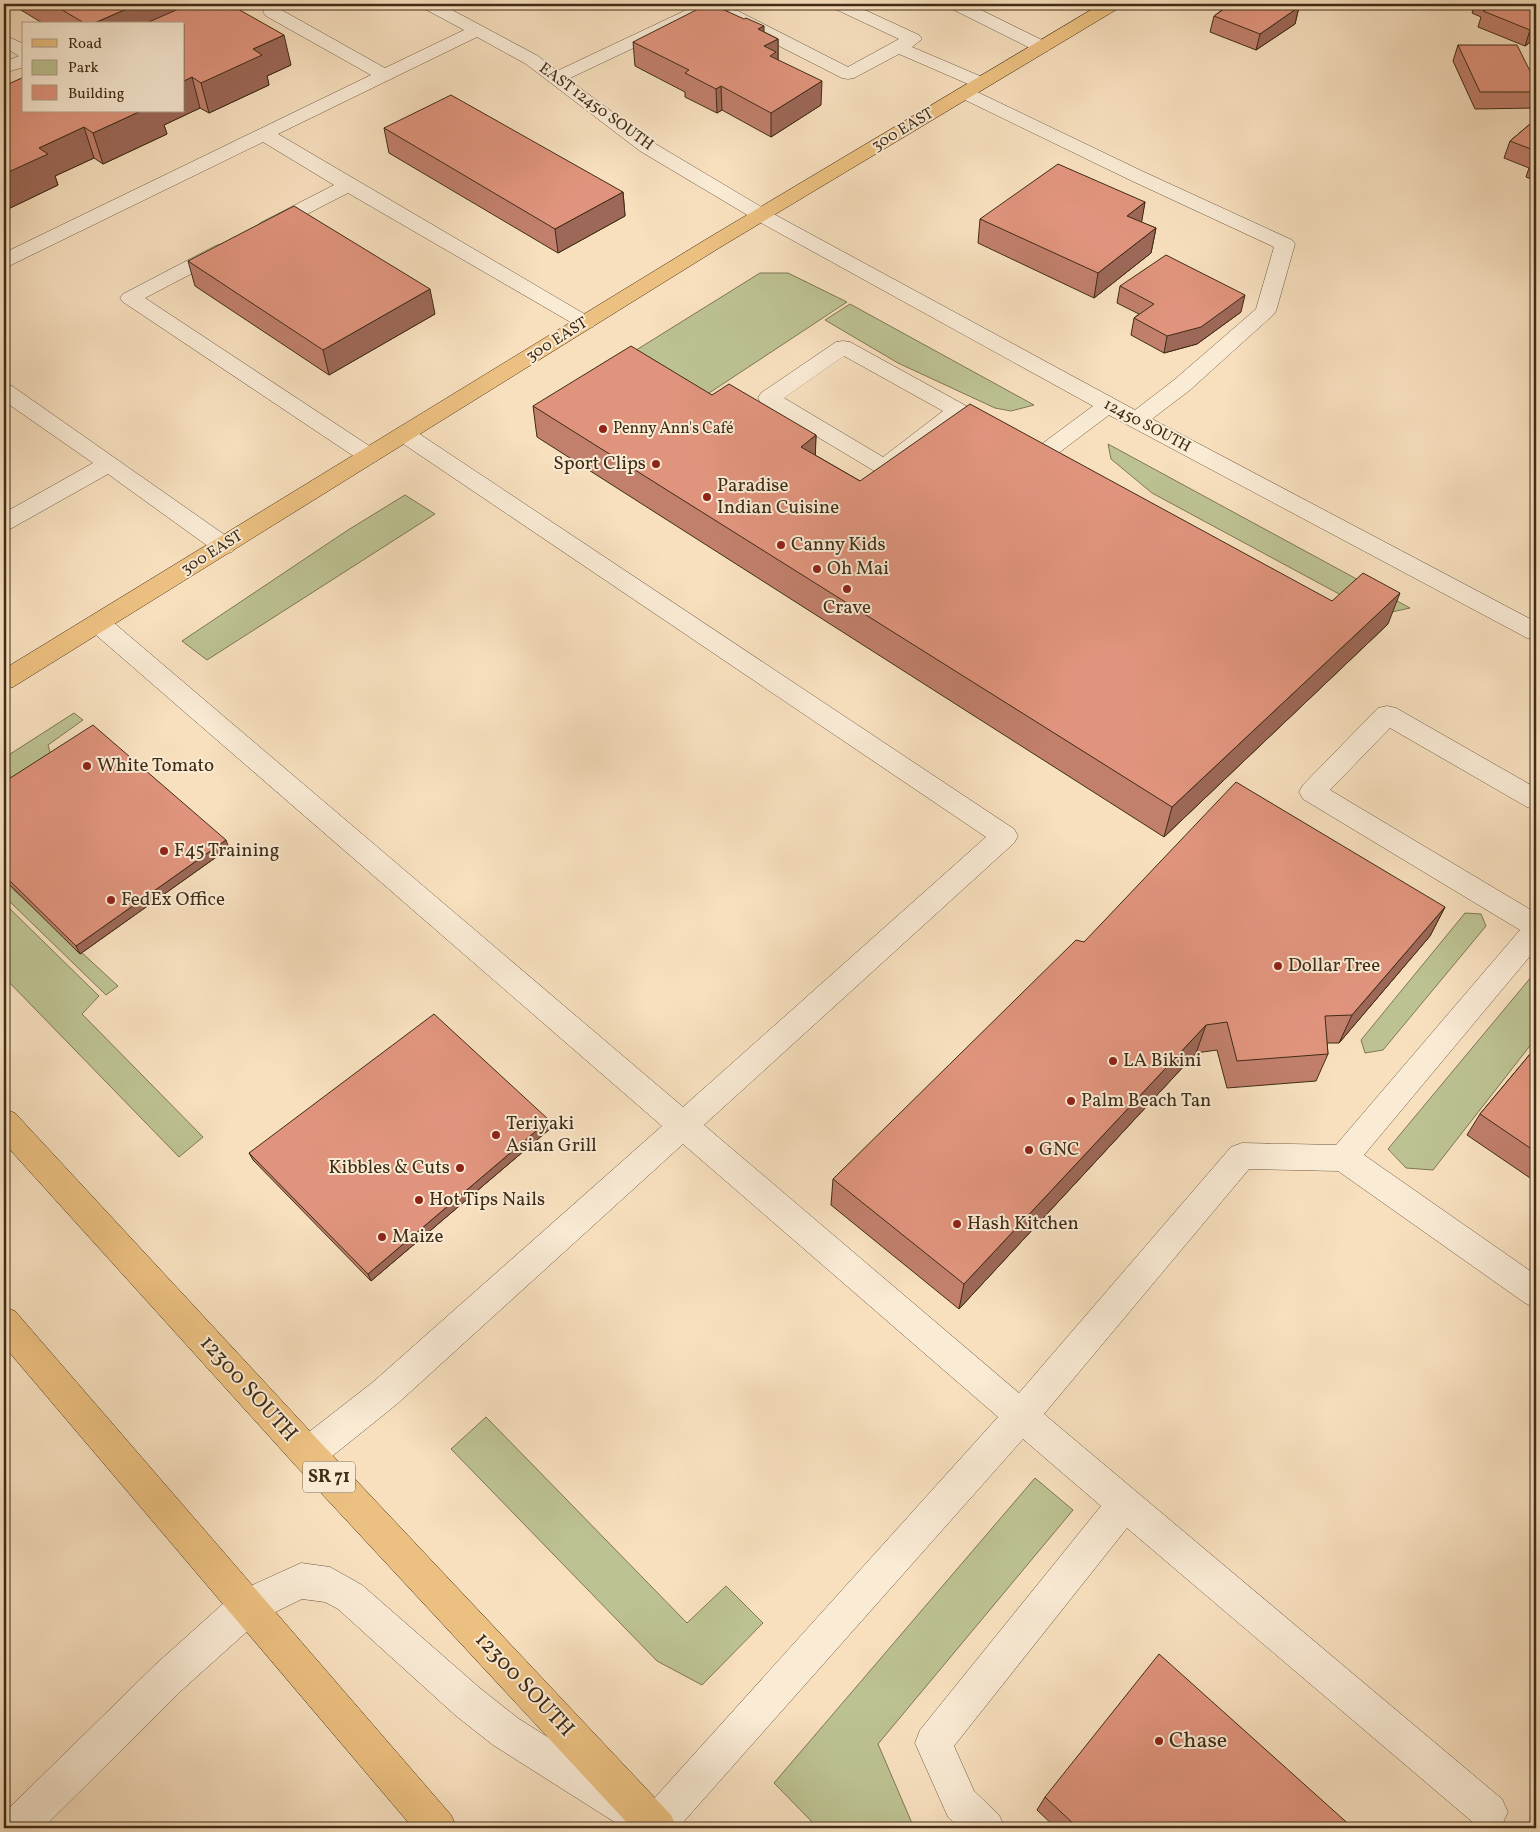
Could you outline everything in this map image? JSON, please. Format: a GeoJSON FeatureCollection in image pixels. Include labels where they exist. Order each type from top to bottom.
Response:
{"type":"FeatureCollection","features":[{"type":"Feature","properties":{"kind":"main road","name":"300 EAST"},"geometry":{"type":"LineString","coordinates":[[4,681],[760,215],[1113,4]]}},
{"type":"Feature","properties":{"kind":"main road","name":"12300 SOUTH"},"geometry":{"type":"LineString","coordinates":[[4,1122],[308,1454],[657,1827]]}},
{"type":"Feature","properties":{"kind":"main road"},"geometry":{"type":"LineString","coordinates":[[4,1322],[438,1828]]}},
{"type":"Feature","properties":{"kind":"street","name":"EAST 12450 SOUTH"},"geometry":{"type":"LineString","coordinates":[[429,4],[532,60],[647,147],[760,215]]}},
{"type":"Feature","properties":{"kind":"street"},"geometry":{"type":"LineString","coordinates":[[556,78],[711,4],[848,74],[913,39],[839,4]]}},
{"type":"Feature","properties":{"kind":"street"},"geometry":{"type":"LineString","coordinates":[[956,4],[1042,47]]}},
{"type":"Feature","properties":{"kind":"street"},"geometry":{"type":"LineString","coordinates":[[272,12],[385,75]]}},
{"type":"Feature","properties":{"kind":"street"},"geometry":{"type":"LineString","coordinates":[[4,260],[477,30]]}},
{"type":"Feature","properties":{"kind":"street"},"geometry":{"type":"LineString","coordinates":[[4,40],[22,51]]}},
{"type":"Feature","properties":{"kind":"street"},"geometry":{"type":"LineString","coordinates":[[898,47],[1137,176],[1285,244],[1266,311],[1182,385],[1137,420]]}},
{"type":"Feature","properties":{"kind":"street"},"geometry":{"type":"LineString","coordinates":[[4,68],[22,61]]}},
{"type":"Feature","properties":{"kind":"street"},"geometry":{"type":"LineString","coordinates":[[264,134],[586,323]]}},
{"type":"Feature","properties":{"kind":"street"},"geometry":{"type":"LineString","coordinates":[[348,185],[130,298],[369,456]]}},
{"type":"Feature","properties":{"kind":"street","name":"12450 SOUTH"},"geometry":{"type":"LineString","coordinates":[[760,215],[1108,405],[1536,632]]}},
{"type":"Feature","properties":{"kind":"street"},"geometry":{"type":"LineString","coordinates":[[958,410],[884,467],[769,398],[843,347],[958,410],[1040,456],[1108,405]]}},
{"type":"Feature","properties":{"kind":"street"},"geometry":{"type":"LineString","coordinates":[[4,391],[224,546]]}},
{"type":"Feature","properties":{"kind":"street"},"geometry":{"type":"LineString","coordinates":[[308,1454],[385,1393],[1005,836],[404,434]]}},
{"type":"Feature","properties":{"kind":"street"},"geometry":{"type":"LineString","coordinates":[[4,523],[109,464]]}},
{"type":"Feature","properties":{"kind":"street"},"geometry":{"type":"LineString","coordinates":[[98,623],[1021,1416],[1489,1812]]}},
{"type":"Feature","properties":{"kind":"street"},"geometry":{"type":"LineString","coordinates":[[1536,800],[1388,715],[1312,792],[1536,926]]}},
{"type":"Feature","properties":{"kind":"street"},"geometry":{"type":"LineString","coordinates":[[1343,1158],[1536,930]]}},
{"type":"Feature","properties":{"kind":"street"},"geometry":{"type":"LineString","coordinates":[[16,1828],[169,1677],[248,1606],[301,1581],[330,1585],[350,1597],[468,1702],[506,1732],[657,1827],[1021,1416],[1242,1156],[1343,1158],[1536,1293]]}},
{"type":"Feature","properties":{"kind":"street"},"geometry":{"type":"LineString","coordinates":[[986,1828],[961,1804],[932,1743],[1125,1504]]}},
{"type":"Feature","properties":{"kind":"green space"},"geometry":{"type":"Polygon","coordinates":[[[760,273],[788,273],[847,302],[694,403],[596,375],[760,273]]]}},
{"type":"Feature","properties":{"kind":"green space"},"geometry":{"type":"Polygon","coordinates":[[[850,304],[1034,405],[1011,411],[995,408],[898,363],[825,320],[850,304]]]}},
{"type":"Feature","properties":{"kind":"green space"},"geometry":{"type":"Polygon","coordinates":[[[1108,444],[1410,608],[1378,615],[1152,493],[1111,459],[1108,444]]]}},
{"type":"Feature","properties":{"kind":"green space"},"geometry":{"type":"Polygon","coordinates":[[[405,495],[435,514],[207,660],[182,641],[348,530],[405,495]]]}},
{"type":"Feature","properties":{"kind":"green space"},"geometry":{"type":"Polygon","coordinates":[[[74,713],[83,720],[48,745],[52,759],[4,790],[4,758],[74,713]]]}},
{"type":"Feature","properties":{"kind":"green space"},"geometry":{"type":"Polygon","coordinates":[[[4,881],[118,986],[106,995],[4,896],[4,881]]]}},
{"type":"Feature","properties":{"kind":"green space"},"geometry":{"type":"Polygon","coordinates":[[[4,903],[99,996],[82,1014],[203,1137],[179,1157],[4,977],[4,903]]]}},
{"type":"Feature","properties":{"kind":"green space"},"geometry":{"type":"Polygon","coordinates":[[[1465,913],[1481,914],[1486,926],[1383,1050],[1365,1053],[1361,1040],[1465,913]]]}},
{"type":"Feature","properties":{"kind":"green space"},"geometry":{"type":"Polygon","coordinates":[[[1536,975],[1536,1038],[1433,1170],[1406,1168],[1388,1149],[1532,976],[1536,975]]]}},
{"type":"Feature","properties":{"kind":"green space"},"geometry":{"type":"Polygon","coordinates":[[[486,1417],[687,1623],[726,1586],[763,1623],[702,1685],[657,1661],[451,1449],[486,1417]]]}},
{"type":"Feature","properties":{"kind":"green space"},"geometry":{"type":"Polygon","coordinates":[[[1035,1478],[1073,1510],[878,1744],[914,1828],[818,1828],[774,1783],[1035,1478]]]}},
{"type":"Feature","properties":{"kind":"building"},"geometry":{"type":"Polygon","coordinates":[[[52,4],[138,4],[97,22],[83,22],[52,4]]]}},
{"type":"Feature","properties":{"kind":"building"},"geometry":{"type":"Polygon","coordinates":[[[190,4],[229,4],[284,35],[253,49],[262,55],[201,83],[192,77],[185,80],[185,22],[149,22],[190,4]]]}},
{"type":"Feature","properties":{"kind":"building"},"geometry":{"type":"Polygon","coordinates":[[[708,4],[764,26],[758,29],[778,39],[764,46],[776,52],[770,56],[822,81],[771,113],[721,86],[716,89],[685,73],[689,70],[633,42],[708,4]]]}},
{"type":"Feature","properties":{"kind":"building"},"geometry":{"type":"Polygon","coordinates":[[[1231,4],[1290,4],[1299,7],[1260,34],[1214,16],[1231,4]]]}},
{"type":"Feature","properties":{"kind":"building"},"geometry":{"type":"Polygon","coordinates":[[[1494,4],[1536,4],[1536,25],[1530,30],[1483,11],[1494,4]]]}},
{"type":"Feature","properties":{"kind":"building"},"geometry":{"type":"Polygon","coordinates":[[[1458,45],[1517,45],[1536,83],[1536,92],[1480,92],[1458,45]]]}},
{"type":"Feature","properties":{"kind":"building"},"geometry":{"type":"Polygon","coordinates":[[[22,78],[22,112],[139,112],[93,133],[84,127],[39,148],[48,154],[4,174],[4,86],[22,78]]]}},
{"type":"Feature","properties":{"kind":"building"},"geometry":{"type":"Polygon","coordinates":[[[451,95],[623,192],[555,229],[384,128],[451,95]]]}},
{"type":"Feature","properties":{"kind":"building"},"geometry":{"type":"Polygon","coordinates":[[[1536,119],[1536,151],[1510,141],[1536,119]]]}},
{"type":"Feature","properties":{"kind":"building"},"geometry":{"type":"Polygon","coordinates":[[[1058,164],[1145,202],[1127,216],[1156,228],[1098,273],[980,219],[1058,164]]]}},
{"type":"Feature","properties":{"kind":"building"},"geometry":{"type":"Polygon","coordinates":[[[294,206],[430,289],[323,350],[188,261],[294,206]]]}},
{"type":"Feature","properties":{"kind":"building"},"geometry":{"type":"Polygon","coordinates":[[[1166,255],[1245,295],[1201,327],[1167,336],[1134,318],[1154,304],[1120,286],[1166,255]]]}},
{"type":"Feature","properties":{"kind":"building"},"geometry":{"type":"Polygon","coordinates":[[[631,346],[712,395],[729,384],[816,435],[801,447],[860,481],[970,404],[1332,601],[1363,573],[1400,593],[1172,807],[533,406],[631,346]]]}},
{"type":"Feature","properties":{"kind":"building"},"geometry":{"type":"Polygon","coordinates":[[[93,725],[226,840],[76,946],[4,875],[4,782],[93,725]]]}},
{"type":"Feature","properties":{"kind":"building"},"geometry":{"type":"Polygon","coordinates":[[[1236,782],[1445,907],[1352,1015],[1325,1016],[1328,1054],[1237,1061],[1227,1022],[1206,1025],[964,1284],[833,1179],[1076,940],[1084,942],[1236,782]]]}},
{"type":"Feature","properties":{"kind":"building"},"geometry":{"type":"Polygon","coordinates":[[[434,1014],[549,1120],[368,1274],[249,1153],[434,1014]]]}},
{"type":"Feature","properties":{"kind":"building"},"geometry":{"type":"Polygon","coordinates":[[[1536,1047],[1536,1152],[1480,1114],[1536,1047]]]}},
{"type":"Feature","properties":{"kind":"building","name":"Chase"},"geometry":{"type":"Polygon","coordinates":[[[1159,1654],[1353,1828],[1078,1828],[1045,1797],[1159,1654]]]}},
{"type":"Feature","properties":{"kind":"place","name":"Penny Ann's Café"},"geometry":{"type":"Point","coordinates":[603,429]}},
{"type":"Feature","properties":{"kind":"place","name":"Sport Clips"},"geometry":{"type":"Point","coordinates":[656,464]}},
{"type":"Feature","properties":{"kind":"place","name":"Paradise Indian Cuisine"},"geometry":{"type":"Point","coordinates":[707,497]}},
{"type":"Feature","properties":{"kind":"place","name":"Canny Kids"},"geometry":{"type":"Point","coordinates":[781,545]}},
{"type":"Feature","properties":{"kind":"place","name":"Oh Mai"},"geometry":{"type":"Point","coordinates":[817,569]}},
{"type":"Feature","properties":{"kind":"place","name":"Crave"},"geometry":{"type":"Point","coordinates":[847,589]}},
{"type":"Feature","properties":{"kind":"place","name":"White Tomato"},"geometry":{"type":"Point","coordinates":[87,766]}},
{"type":"Feature","properties":{"kind":"place","name":"F45 Training"},"geometry":{"type":"Point","coordinates":[164,851]}},
{"type":"Feature","properties":{"kind":"place","name":"FedEx Office"},"geometry":{"type":"Point","coordinates":[111,900]}},
{"type":"Feature","properties":{"kind":"place","name":"Dollar Tree"},"geometry":{"type":"Point","coordinates":[1278,966]}},
{"type":"Feature","properties":{"kind":"place","name":"LA Bikini"},"geometry":{"type":"Point","coordinates":[1113,1061]}},
{"type":"Feature","properties":{"kind":"place","name":"Palm Beach Tan"},"geometry":{"type":"Point","coordinates":[1071,1101]}},
{"type":"Feature","properties":{"kind":"place","name":"Teriyaki Asian Grill"},"geometry":{"type":"Point","coordinates":[496,1135]}},
{"type":"Feature","properties":{"kind":"place","name":"GNC"},"geometry":{"type":"Point","coordinates":[1029,1150]}},
{"type":"Feature","properties":{"kind":"place","name":"Kibbles & Cuts"},"geometry":{"type":"Point","coordinates":[460,1168]}},
{"type":"Feature","properties":{"kind":"place","name":"Hot Tips Nails"},"geometry":{"type":"Point","coordinates":[419,1200]}},
{"type":"Feature","properties":{"kind":"place","name":"Hash Kitchen"},"geometry":{"type":"Point","coordinates":[957,1224]}},
{"type":"Feature","properties":{"kind":"place","name":"Maize"},"geometry":{"type":"Point","coordinates":[382,1237]}},
{"type":"Feature","properties":{"kind":"place","name":"Chase"},"geometry":{"type":"Point","coordinates":[1159,1741]}}]}
